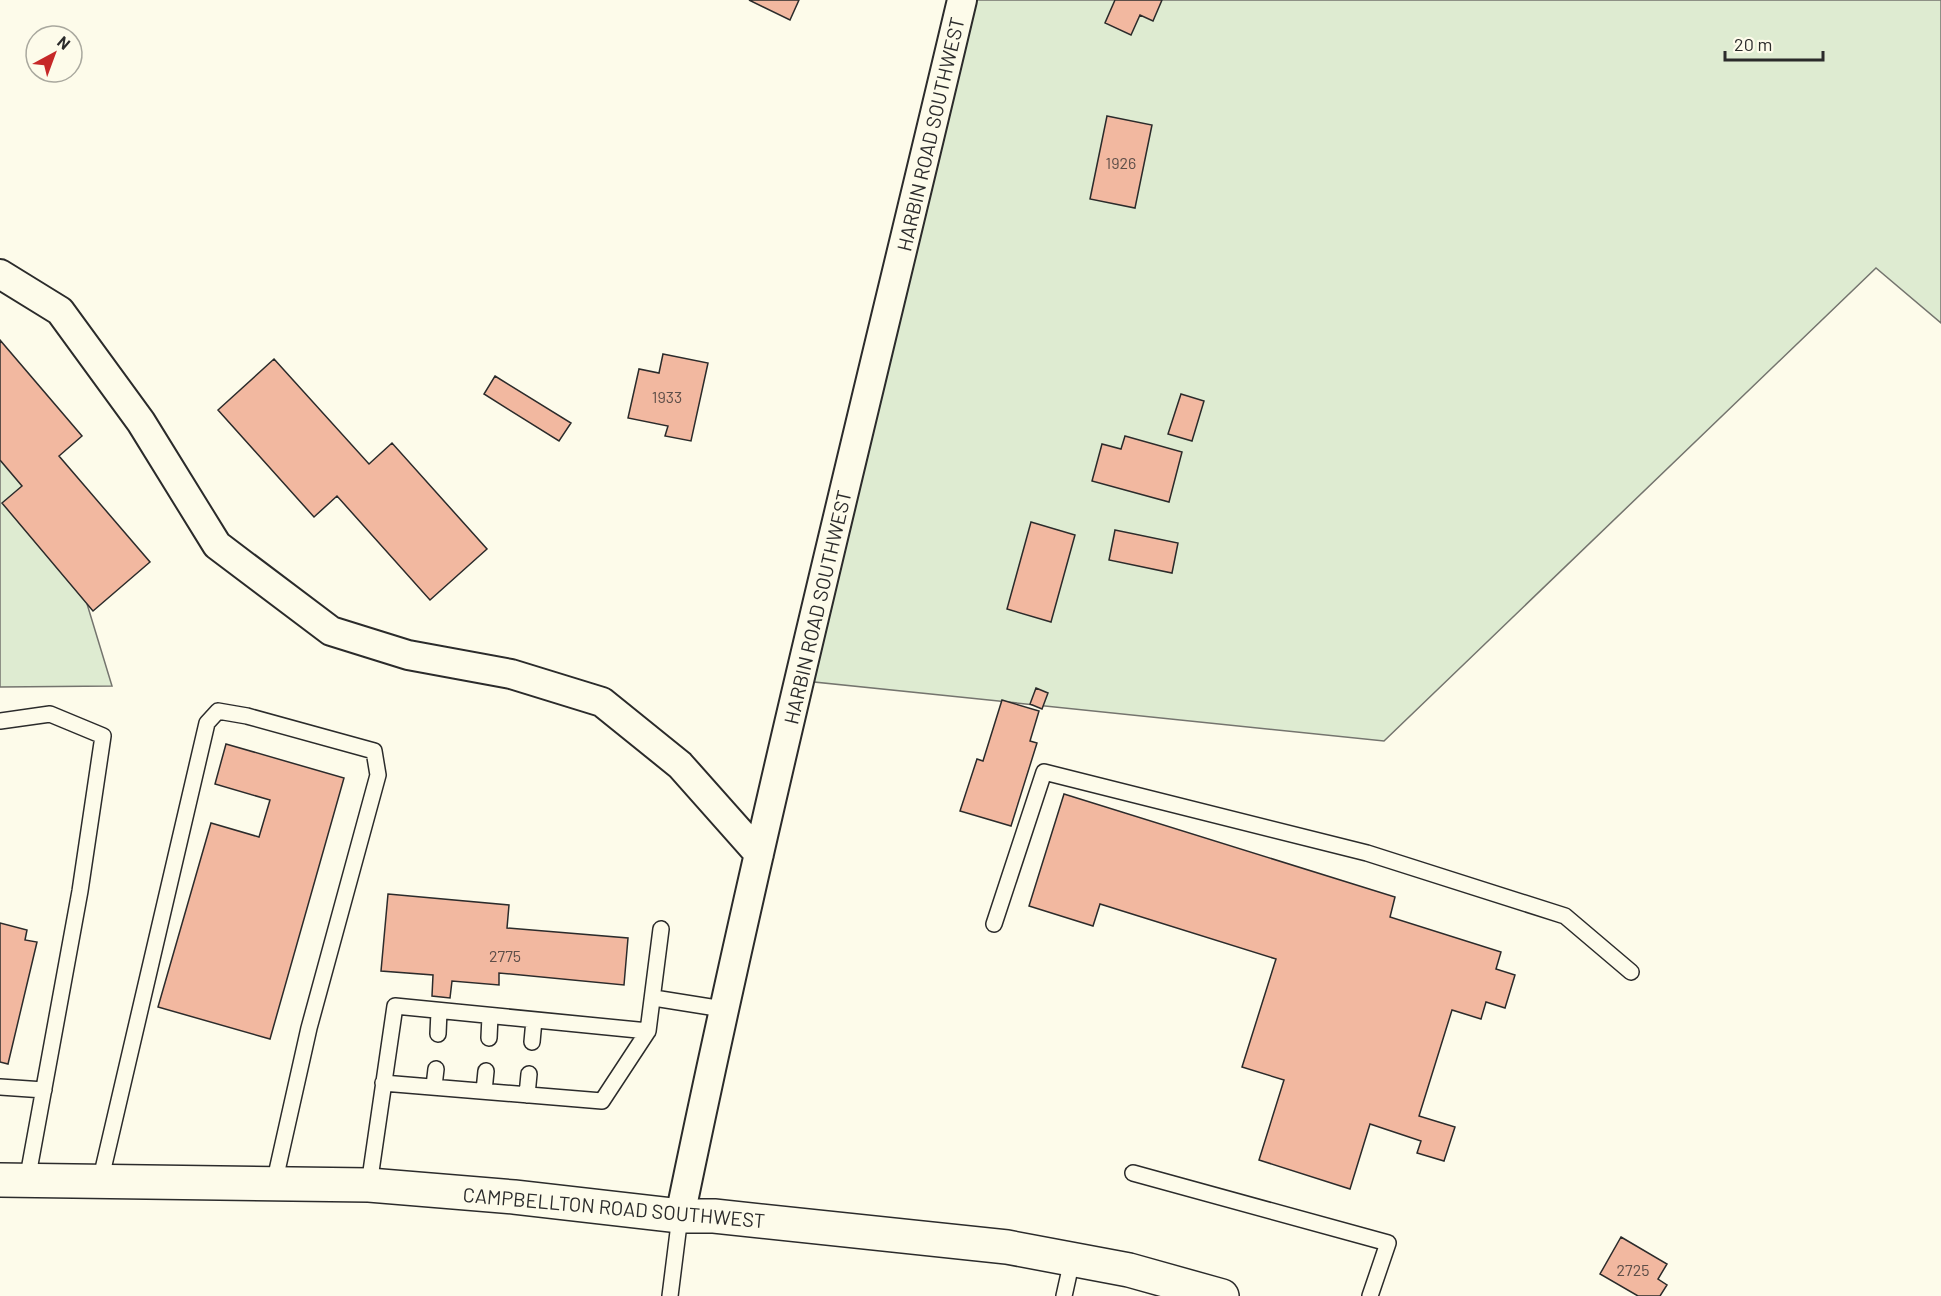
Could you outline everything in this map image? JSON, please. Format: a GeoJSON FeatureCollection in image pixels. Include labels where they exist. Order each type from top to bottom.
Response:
{"type":"FeatureCollection","features":[{"type":"Feature","properties":{"kind":"main road","name":"CAMPBELLTON ROAD SOUTHWEST"},"geometry":{"type":"LineString","coordinates":[[14,1180],[369,1185],[514,1197],[680,1215],[714,1216],[995,1245],[1129,1270],[1209,1294]]}},
{"type":"Feature","properties":{"kind":"street","name":"HARBIN ROAD SOUTHWEST"},"geometry":{"type":"LineString","coordinates":[[680,1215],[723,1009],[962,0]]}},
{"type":"Feature","properties":{"kind":"street"},"geometry":{"type":"LineString","coordinates":[[0,274],[60,311],[141,423],[217,545],[331,631],[408,656],[511,674],[602,702],[680,765],[759,854]]}},
{"type":"Feature","properties":{"kind":"lane"},"geometry":{"type":"LineString","coordinates":[[100,1182],[207,723],[218,711],[246,716],[374,752],[378,775],[309,1028],[274,1184]]}},
{"type":"Feature","properties":{"kind":"lane"},"geometry":{"type":"LineString","coordinates":[[0,721],[50,714],[103,736],[80,891],[44,1090],[14,1180]]}},
{"type":"Feature","properties":{"kind":"lane"},"geometry":{"type":"LineString","coordinates":[[993,924],[1044,772],[1367,853],[1565,916],[1631,972]]}},
{"type":"Feature","properties":{"kind":"lane"},"geometry":{"type":"LineString","coordinates":[[383,1083],[602,1101],[648,1031],[662,929]]}},
{"type":"Feature","properties":{"kind":"lane"},"geometry":{"type":"LineString","coordinates":[[654,998],[723,1009]]}},
{"type":"Feature","properties":{"kind":"lane"},"geometry":{"type":"LineString","coordinates":[[369,1185],[395,1006],[648,1031]]}},
{"type":"Feature","properties":{"kind":"lane"},"geometry":{"type":"LineString","coordinates":[[438,1034],[440,1011]]}},
{"type":"Feature","properties":{"kind":"lane"},"geometry":{"type":"LineString","coordinates":[[489,1038],[490,1016]]}},
{"type":"Feature","properties":{"kind":"lane"},"geometry":{"type":"LineString","coordinates":[[532,1042],[534,1020]]}},
{"type":"Feature","properties":{"kind":"lane"},"geometry":{"type":"LineString","coordinates":[[434,1086],[436,1069]]}},
{"type":"Feature","properties":{"kind":"lane"},"geometry":{"type":"LineString","coordinates":[[484,1091],[486,1071]]}},
{"type":"Feature","properties":{"kind":"lane"},"geometry":{"type":"LineString","coordinates":[[527,1095],[529,1074]]}},
{"type":"Feature","properties":{"kind":"lane"},"geometry":{"type":"LineString","coordinates":[[0,1087],[44,1090]]}},
{"type":"Feature","properties":{"kind":"lane"},"geometry":{"type":"LineString","coordinates":[[1133,1173],[1388,1243],[1370,1296]]}},
{"type":"Feature","properties":{"kind":"lane"},"geometry":{"type":"LineString","coordinates":[[670,1296],[680,1215]]}},
{"type":"Feature","properties":{"kind":"lane"},"geometry":{"type":"LineString","coordinates":[[1064,1296],[1072,1260]]}},
{"type":"Feature","properties":{"kind":"green space"},"geometry":{"type":"Polygon","coordinates":[[[966,0],[1941,0],[1941,323],[1876,268],[1384,741],[795,680],[966,0]]]}},
{"type":"Feature","properties":{"kind":"green space"},"geometry":{"type":"Polygon","coordinates":[[[0,445],[39,446],[112,686],[0,687],[0,445]]]}},
{"type":"Feature","properties":{"kind":"building"},"geometry":{"type":"Polygon","coordinates":[[[749,0],[799,0],[790,20],[749,0]]]}},
{"type":"Feature","properties":{"kind":"building"},"geometry":{"type":"Polygon","coordinates":[[[1115,0],[1162,0],[1153,21],[1140,15],[1131,35],[1105,23],[1115,0]]]}},
{"type":"Feature","properties":{"kind":"building"},"geometry":{"type":"Polygon","coordinates":[[[1107,116],[1152,125],[1135,208],[1090,199],[1107,116]]]}},
{"type":"Feature","properties":{"kind":"building"},"geometry":{"type":"Polygon","coordinates":[[[0,340],[82,436],[59,456],[150,562],[93,611],[2,503],[22,486],[0,460],[0,340]]]}},
{"type":"Feature","properties":{"kind":"building"},"geometry":{"type":"Polygon","coordinates":[[[663,354],[708,363],[691,441],[665,436],[668,426],[628,418],[639,369],[659,373],[663,354]]]}},
{"type":"Feature","properties":{"kind":"building"},"geometry":{"type":"Polygon","coordinates":[[[274,359],[369,464],[392,443],[487,549],[430,600],[337,496],[314,517],[218,410],[274,359]]]}},
{"type":"Feature","properties":{"kind":"building"},"geometry":{"type":"Polygon","coordinates":[[[495,376],[571,423],[559,441],[484,394],[495,376]]]}},
{"type":"Feature","properties":{"kind":"building"},"geometry":{"type":"Polygon","coordinates":[[[1181,394],[1204,401],[1192,441],[1168,434],[1181,394]]]}},
{"type":"Feature","properties":{"kind":"building"},"geometry":{"type":"Polygon","coordinates":[[[1125,436],[1182,452],[1169,502],[1092,481],[1102,444],[1121,449],[1125,436]]]}},
{"type":"Feature","properties":{"kind":"building"},"geometry":{"type":"Polygon","coordinates":[[[1031,522],[1075,535],[1051,622],[1007,609],[1031,522]]]}},
{"type":"Feature","properties":{"kind":"building"},"geometry":{"type":"Polygon","coordinates":[[[1115,530],[1178,543],[1172,573],[1109,560],[1115,530]]]}},
{"type":"Feature","properties":{"kind":"building"},"geometry":{"type":"Polygon","coordinates":[[[1036,688],[1048,693],[1042,709],[1030,704],[1036,688]]]}},
{"type":"Feature","properties":{"kind":"building"},"geometry":{"type":"Polygon","coordinates":[[[1002,700],[1039,711],[1030,741],[1037,743],[1011,826],[960,811],[977,759],[983,761],[1002,700]]]}},
{"type":"Feature","properties":{"kind":"building"},"geometry":{"type":"Polygon","coordinates":[[[226,744],[344,778],[270,1039],[158,1007],[211,823],[259,837],[270,800],[215,784],[226,744]]]}},
{"type":"Feature","properties":{"kind":"building"},"geometry":{"type":"Polygon","coordinates":[[[1064,794],[1395,897],[1390,917],[1501,952],[1496,969],[1515,975],[1505,1008],[1486,1002],[1481,1019],[1452,1010],[1419,1116],[1455,1127],[1444,1161],[1417,1153],[1421,1141],[1370,1124],[1350,1189],[1259,1160],[1284,1080],[1242,1067],[1276,959],[1100,904],[1093,926],[1029,906],[1064,794]]]}},
{"type":"Feature","properties":{"kind":"building"},"geometry":{"type":"Polygon","coordinates":[[[388,894],[509,905],[507,928],[628,938],[624,985],[499,973],[499,985],[452,981],[450,998],[432,996],[433,975],[381,971],[388,894]]]}},
{"type":"Feature","properties":{"kind":"building"},"geometry":{"type":"Polygon","coordinates":[[[0,923],[27,930],[25,940],[37,942],[8,1064],[0,1062],[0,923]]]}},
{"type":"Feature","properties":{"kind":"building"},"geometry":{"type":"Polygon","coordinates":[[[1621,1237],[1667,1264],[1658,1279],[1667,1285],[1660,1296],[1638,1296],[1600,1274],[1621,1237]]]}}]}
